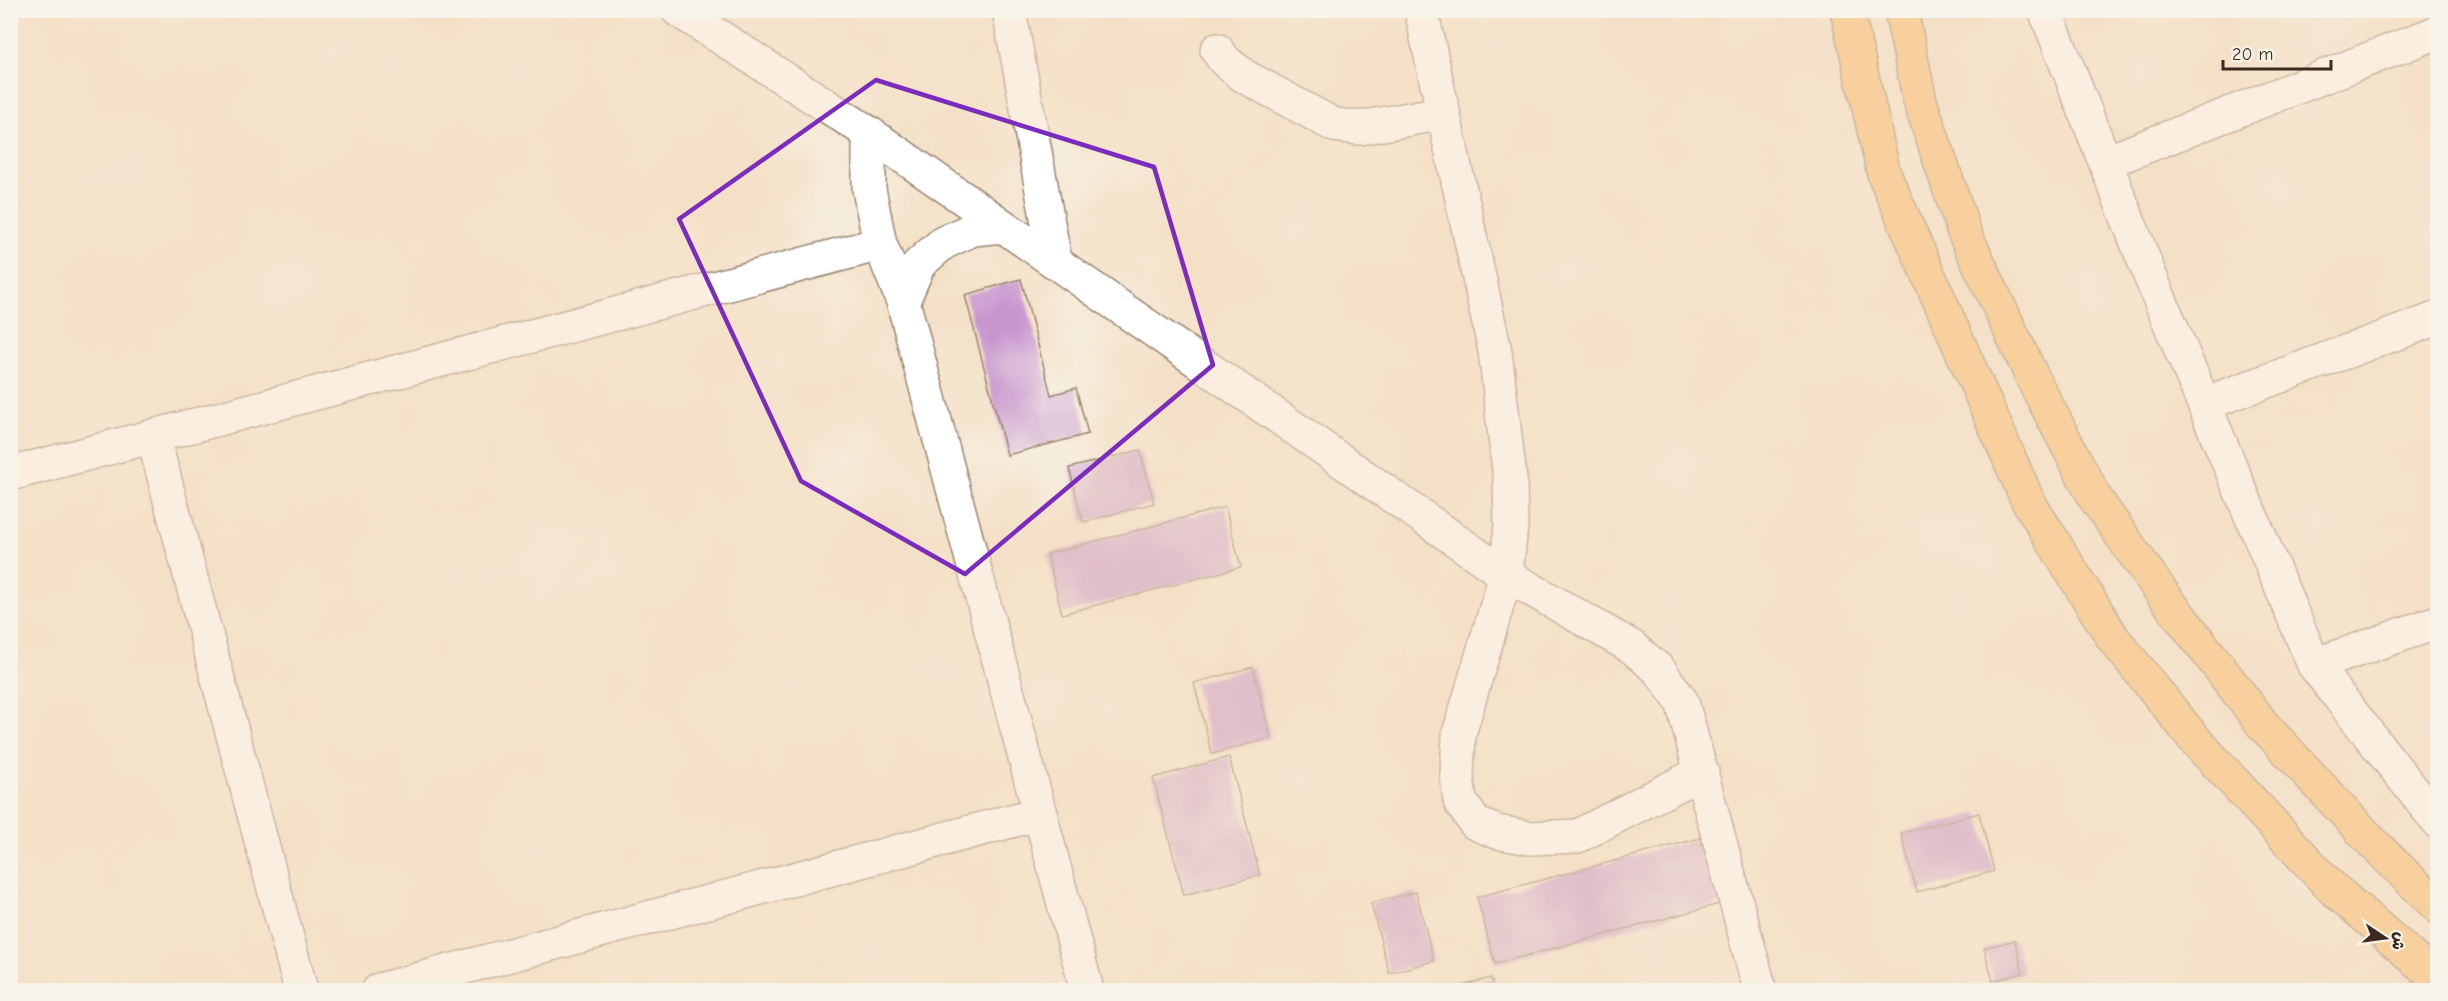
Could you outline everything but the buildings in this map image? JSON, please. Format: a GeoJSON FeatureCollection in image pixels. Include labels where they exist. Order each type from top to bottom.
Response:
{"type":"FeatureCollection","features":[{"type":"Feature","properties":{"kind":"highway"},"geometry":{"type":"LineString","coordinates":[[1847,10],[1884,174],[2028,501],[2114,638],[2196,741],[2330,886],[2438,979]]}},
{"type":"Feature","properties":{"kind":"highway"},"geometry":{"type":"LineString","coordinates":[[1901,10],[1920,101],[1964,232],[2035,383],[2095,498],[2162,593],[2264,726],[2374,844],[2438,907]]}},
{"type":"Feature","properties":{"kind":"street"},"geometry":{"type":"LineString","coordinates":[[678,10],[869,133],[1004,225],[1506,575],[1632,647],[1659,670],[1682,702],[1760,990]]}},
{"type":"Feature","properties":{"kind":"street"},"geometry":{"type":"LineString","coordinates":[[1009,10],[1054,261]]}},
{"type":"Feature","properties":{"kind":"street"},"geometry":{"type":"LineString","coordinates":[[1421,10],[1495,351],[1510,479],[1511,526],[1506,575],[1459,734],[1457,775],[1460,801],[1475,823],[1497,832],[1530,837],[1578,836],[1702,772]]}},
{"type":"Feature","properties":{"kind":"street"},"geometry":{"type":"LineString","coordinates":[[2045,10],[2155,288],[2314,665],[2438,822]]}},
{"type":"Feature","properties":{"kind":"street"},"geometry":{"type":"LineString","coordinates":[[2106,162],[2438,33]]}},
{"type":"Feature","properties":{"kind":"street"},"geometry":{"type":"LineString","coordinates":[[1217,50],[1225,61],[1244,76],[1334,125],[1360,128],[1442,113]]}},
{"type":"Feature","properties":{"kind":"street"},"geometry":{"type":"LineString","coordinates":[[869,133],[869,189],[880,244],[903,301],[1087,990]]}},
{"type":"Feature","properties":{"kind":"street"},"geometry":{"type":"LineString","coordinates":[[903,301],[919,264],[943,243],[973,229],[1004,225]]}},
{"type":"Feature","properties":{"kind":"street"},"geometry":{"type":"LineString","coordinates":[[10,474],[880,244]]}},
{"type":"Feature","properties":{"kind":"street"},"geometry":{"type":"LineString","coordinates":[[2204,404],[2438,318]]}},
{"type":"Feature","properties":{"kind":"street"},"geometry":{"type":"LineString","coordinates":[[153,436],[301,990]]}},
{"type":"Feature","properties":{"kind":"street"},"geometry":{"type":"LineString","coordinates":[[2314,665],[2438,622]]}},
{"type":"Feature","properties":{"kind":"street"},"geometry":{"type":"LineString","coordinates":[[379,990],[1041,813]]}},
{"type":"Feature","properties":{"kind":"highlighted area"},"geometry":{"type":"Polygon","coordinates":[[[876,80],[1154,167],[1213,365],[965,574],[801,481],[679,219],[876,80]]]}}]}
